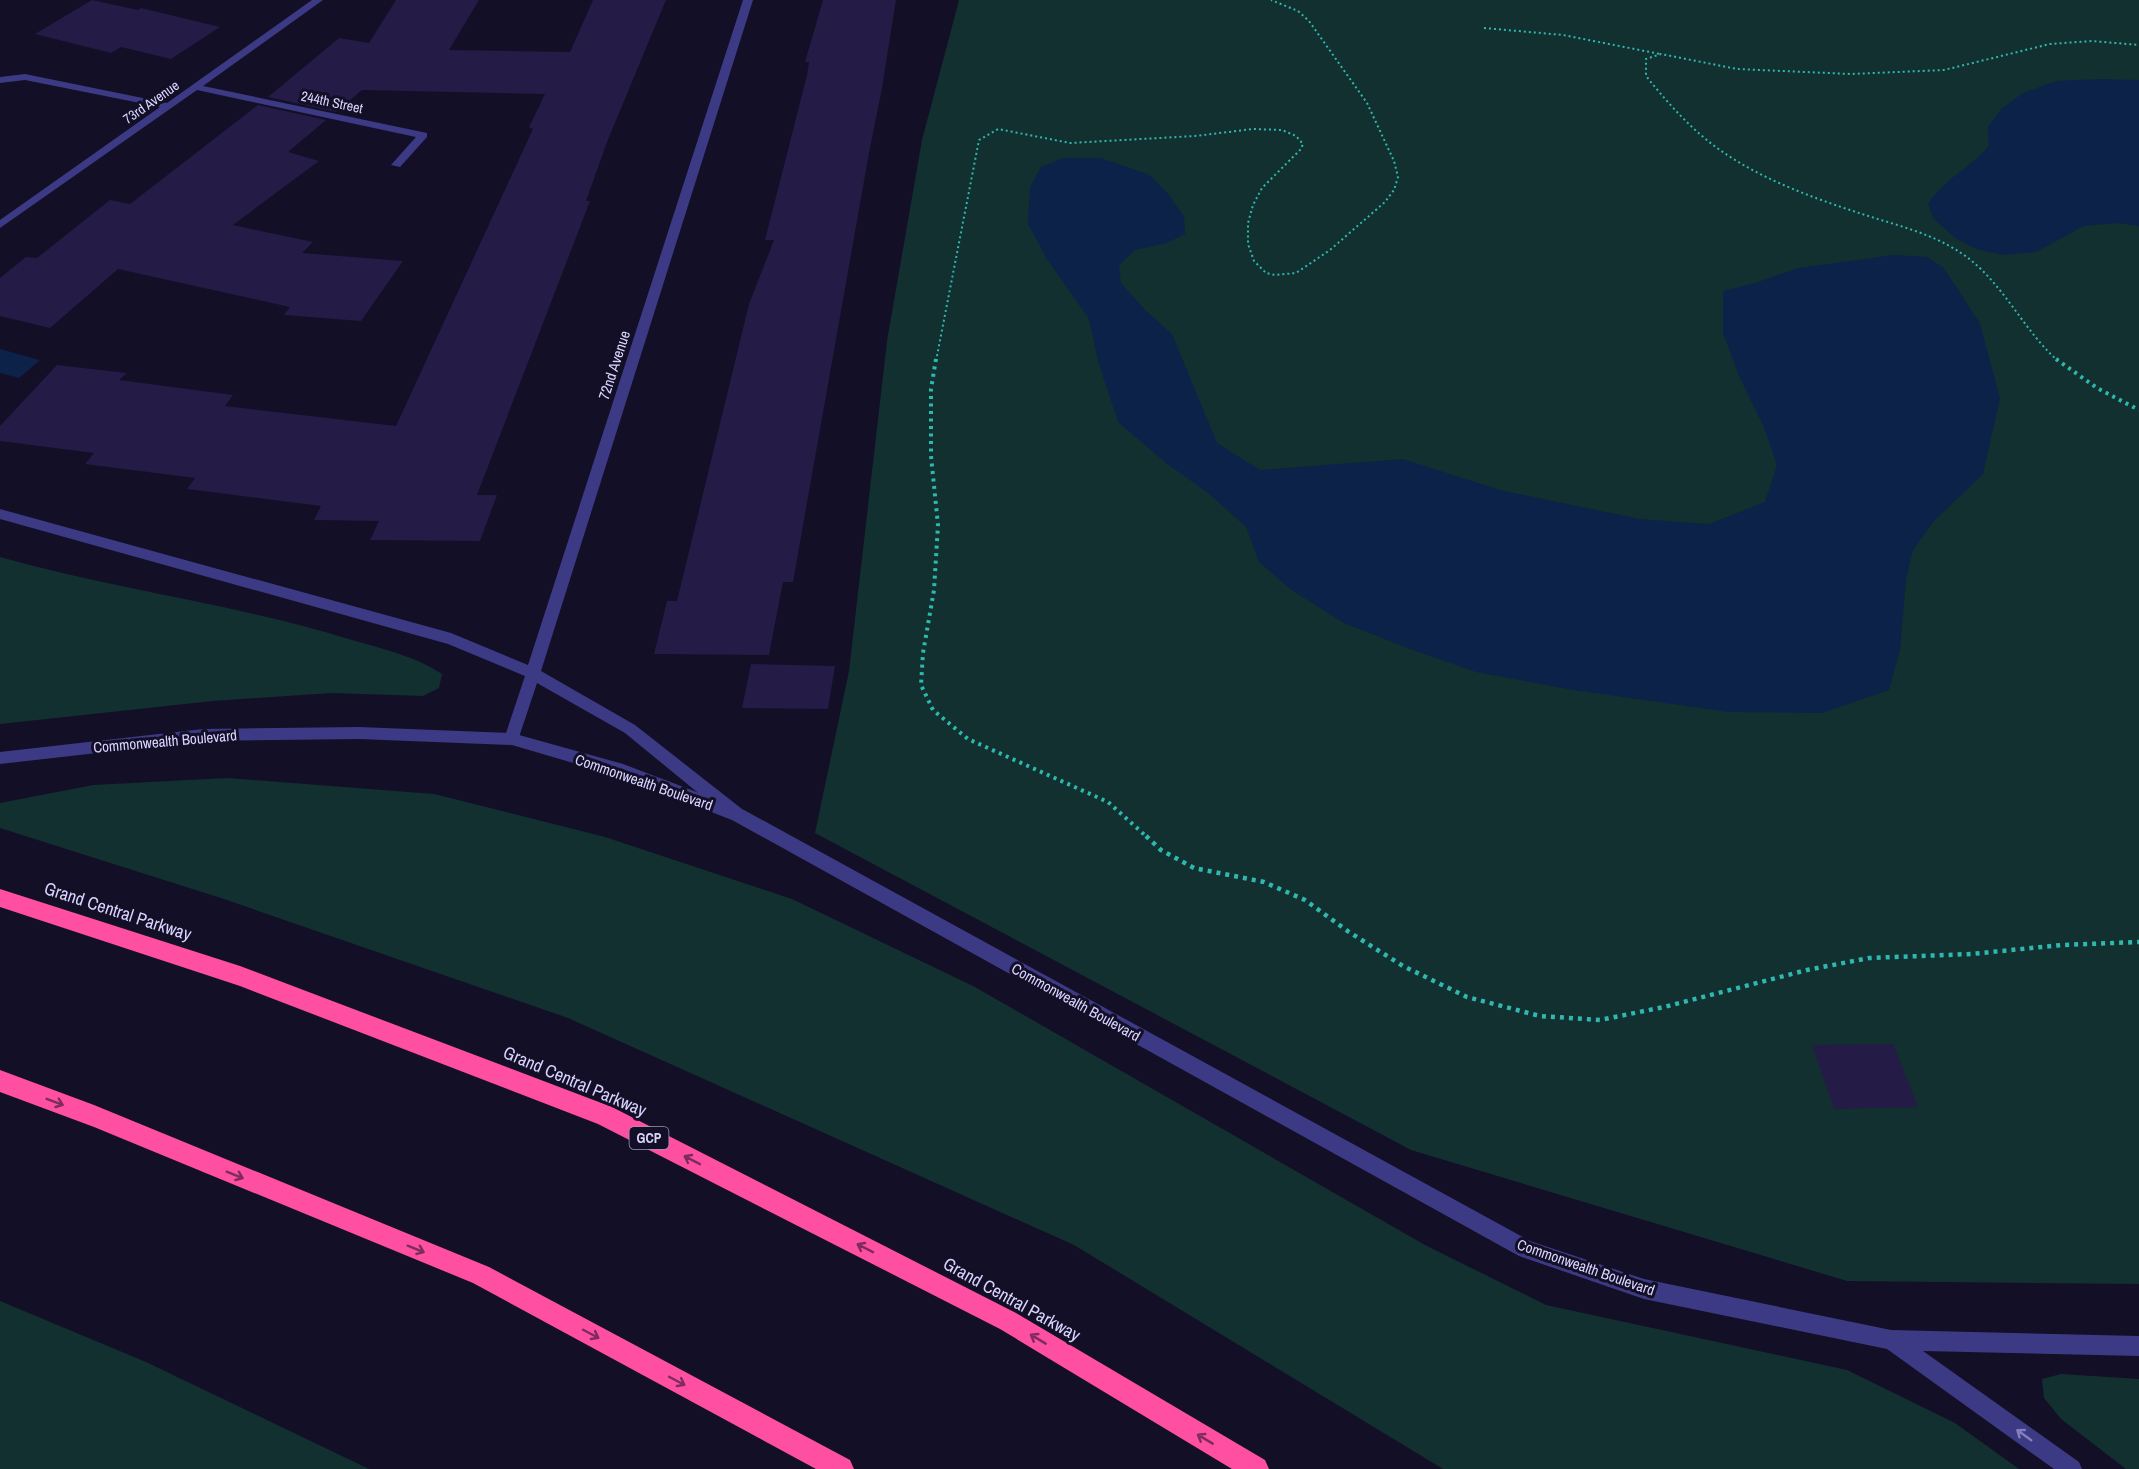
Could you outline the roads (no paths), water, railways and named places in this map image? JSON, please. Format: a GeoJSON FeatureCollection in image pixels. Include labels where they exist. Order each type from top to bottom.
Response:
{"type":"FeatureCollection","features":[{"type":"Feature","properties":{"kind":"highway","name":"Grand Central Parkway"},"geometry":{"type":"LineString","coordinates":[[0,898],[240,976],[604,1115],[1008,1321],[1256,1469]]}},
{"type":"Feature","properties":{"kind":"highway"},"geometry":{"type":"LineString","coordinates":[[0,1081],[93,1116],[481,1275],[842,1469]]}},
{"type":"Feature","properties":{"kind":"street","name":"73rd Avenue"},"geometry":{"type":"LineString","coordinates":[[0,225],[318,0]]}},
{"type":"Feature","properties":{"kind":"street","name":"72nd Avenue"},"geometry":{"type":"LineString","coordinates":[[512,740],[748,0]]}},
{"type":"Feature","properties":{"kind":"street"},"geometry":{"type":"LineString","coordinates":[[0,80],[25,77],[169,106]]}},
{"type":"Feature","properties":{"kind":"street","name":"244th Street"},"geometry":{"type":"LineString","coordinates":[[196,87],[423,135],[396,165]]}},
{"type":"Feature","properties":{"kind":"street"},"geometry":{"type":"LineString","coordinates":[[0,514],[433,633],[534,674],[630,729],[738,815]]}},
{"type":"Feature","properties":{"kind":"street","name":"Commonwealth Boulevard"},"geometry":{"type":"LineString","coordinates":[[0,758],[203,735],[359,733],[512,740],[622,771],[738,815],[1526,1249],[1644,1289],[1891,1340],[2139,1346]]}},
{"type":"Feature","properties":{"kind":"street"},"geometry":{"type":"LineString","coordinates":[[1891,1340],[2072,1469]]}},
{"type":"Feature","properties":{"kind":"water"},"geometry":{"type":"Polygon","coordinates":[[[2139,80],[2139,226],[2116,223],[2084,226],[2036,252],[2003,255],[1976,249],[1955,238],[1933,218],[1928,204],[1941,188],[1989,146],[1988,127],[2001,109],[2023,93],[2056,81],[2139,80]]]}},
{"type":"Feature","properties":{"kind":"water"},"geometry":{"type":"Polygon","coordinates":[[[1063,158],[1101,158],[1150,175],[1169,195],[1184,217],[1185,234],[1167,243],[1135,250],[1119,265],[1121,283],[1144,309],[1172,334],[1217,443],[1260,470],[1403,459],[1500,490],[1640,519],[1709,524],[1765,502],[1777,465],[1763,425],[1739,376],[1723,333],[1723,291],[1798,268],[1894,255],[1927,257],[1944,268],[1980,324],[2000,398],[1983,474],[1934,521],[1913,550],[1906,579],[1900,650],[1889,690],[1822,713],[1729,712],[1573,690],[1476,672],[1410,649],[1344,623],[1290,589],[1259,562],[1246,527],[1208,493],[1166,463],[1118,422],[1098,361],[1089,319],[1047,259],[1028,224],[1030,187],[1041,167],[1063,158]]]}},
{"type":"Feature","properties":{"kind":"water"},"geometry":{"type":"Polygon","coordinates":[[[0,349],[40,360],[19,378],[0,373],[0,349]]]}}]}
